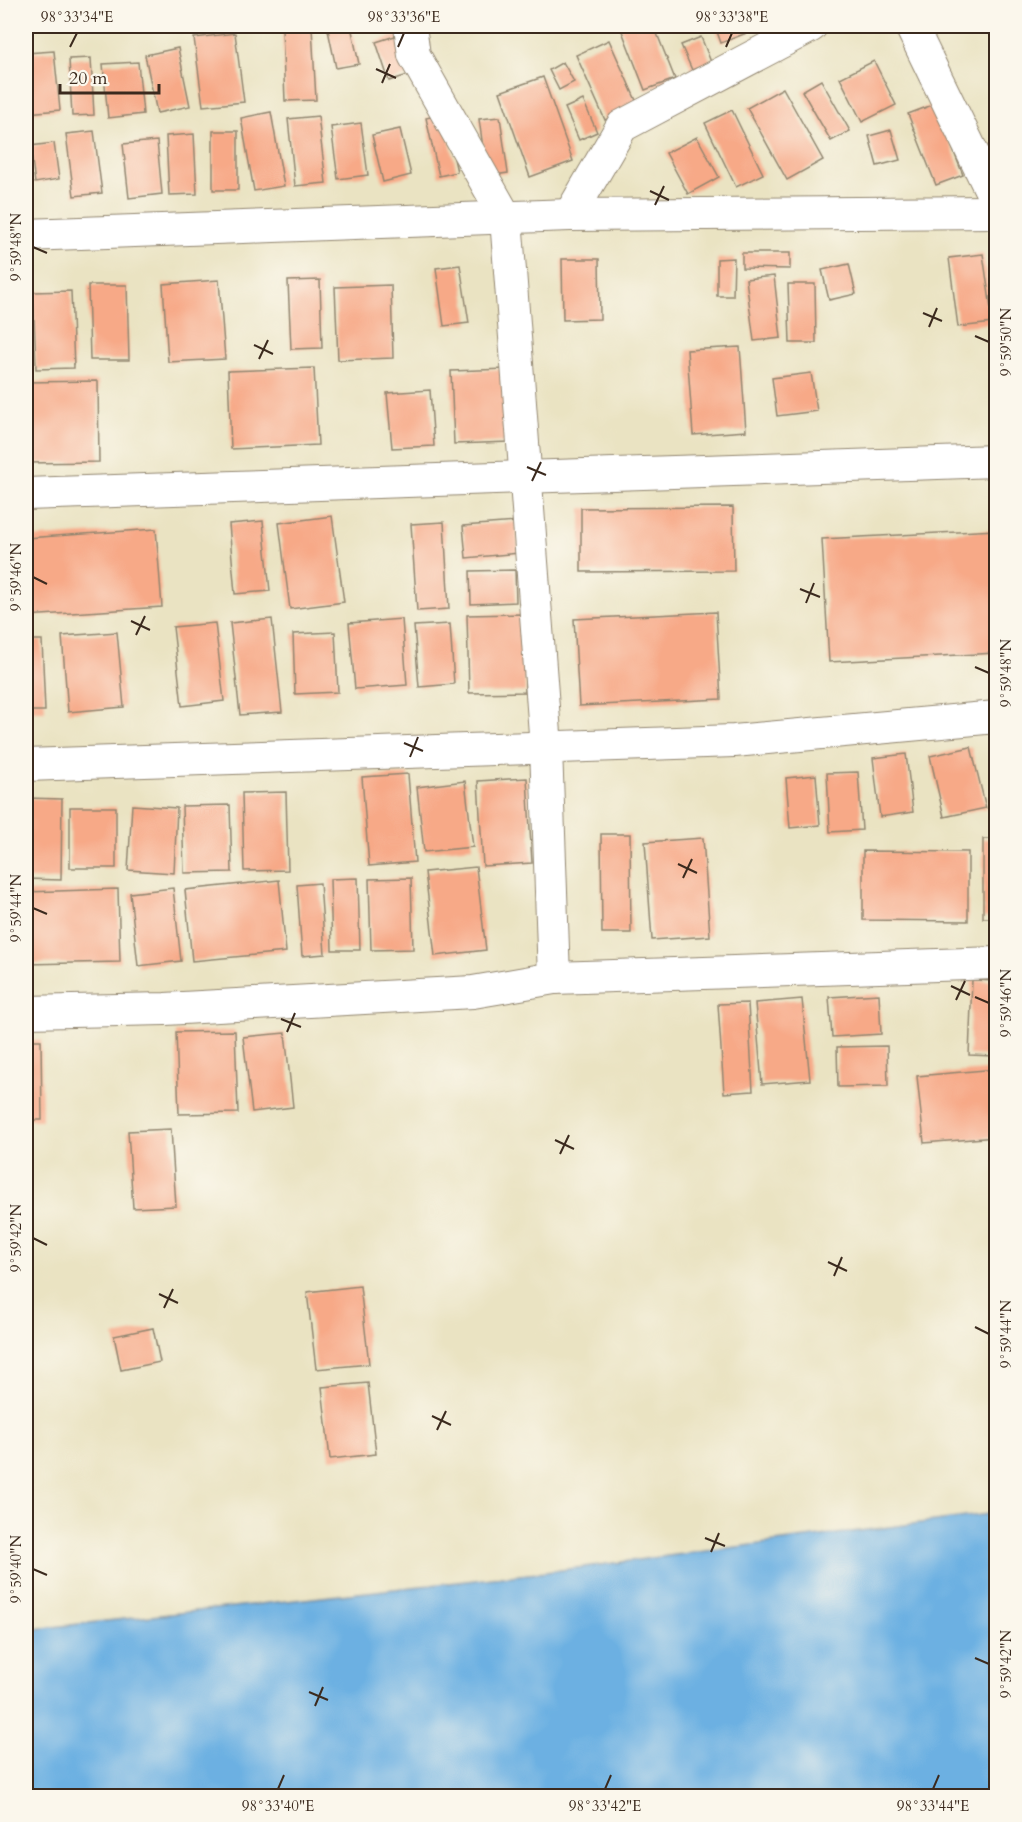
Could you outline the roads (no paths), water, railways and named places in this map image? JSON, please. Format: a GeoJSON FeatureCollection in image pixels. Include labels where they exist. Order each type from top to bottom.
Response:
{"type":"FeatureCollection","features":[{"type":"Feature","properties":{"kind":"street"},"geometry":{"type":"LineString","coordinates":[[410,26],[414,56],[506,218],[546,747],[554,978]]}},
{"type":"Feature","properties":{"kind":"street"},"geometry":{"type":"LineString","coordinates":[[570,215],[622,126],[811,26]]}},
{"type":"Feature","properties":{"kind":"street"},"geometry":{"type":"LineString","coordinates":[[911,26],[996,201]]}},
{"type":"Feature","properties":{"kind":"street"},"geometry":{"type":"LineString","coordinates":[[26,235],[570,215],[996,212]]}},
{"type":"Feature","properties":{"kind":"street"},"geometry":{"type":"LineString","coordinates":[[26,494],[996,460]]}},
{"type":"Feature","properties":{"kind":"street"},"geometry":{"type":"LineString","coordinates":[[26,765],[734,741],[996,717]]}},
{"type":"Feature","properties":{"kind":"street"},"geometry":{"type":"LineString","coordinates":[[26,1012],[165,1009],[473,992],[554,978],[996,963]]}},
{"type":"Feature","properties":{"kind":"water"},"geometry":{"type":"Polygon","coordinates":[[[996,1513],[996,1796],[26,1796],[26,1630],[538,1573],[996,1513]]]}}]}
